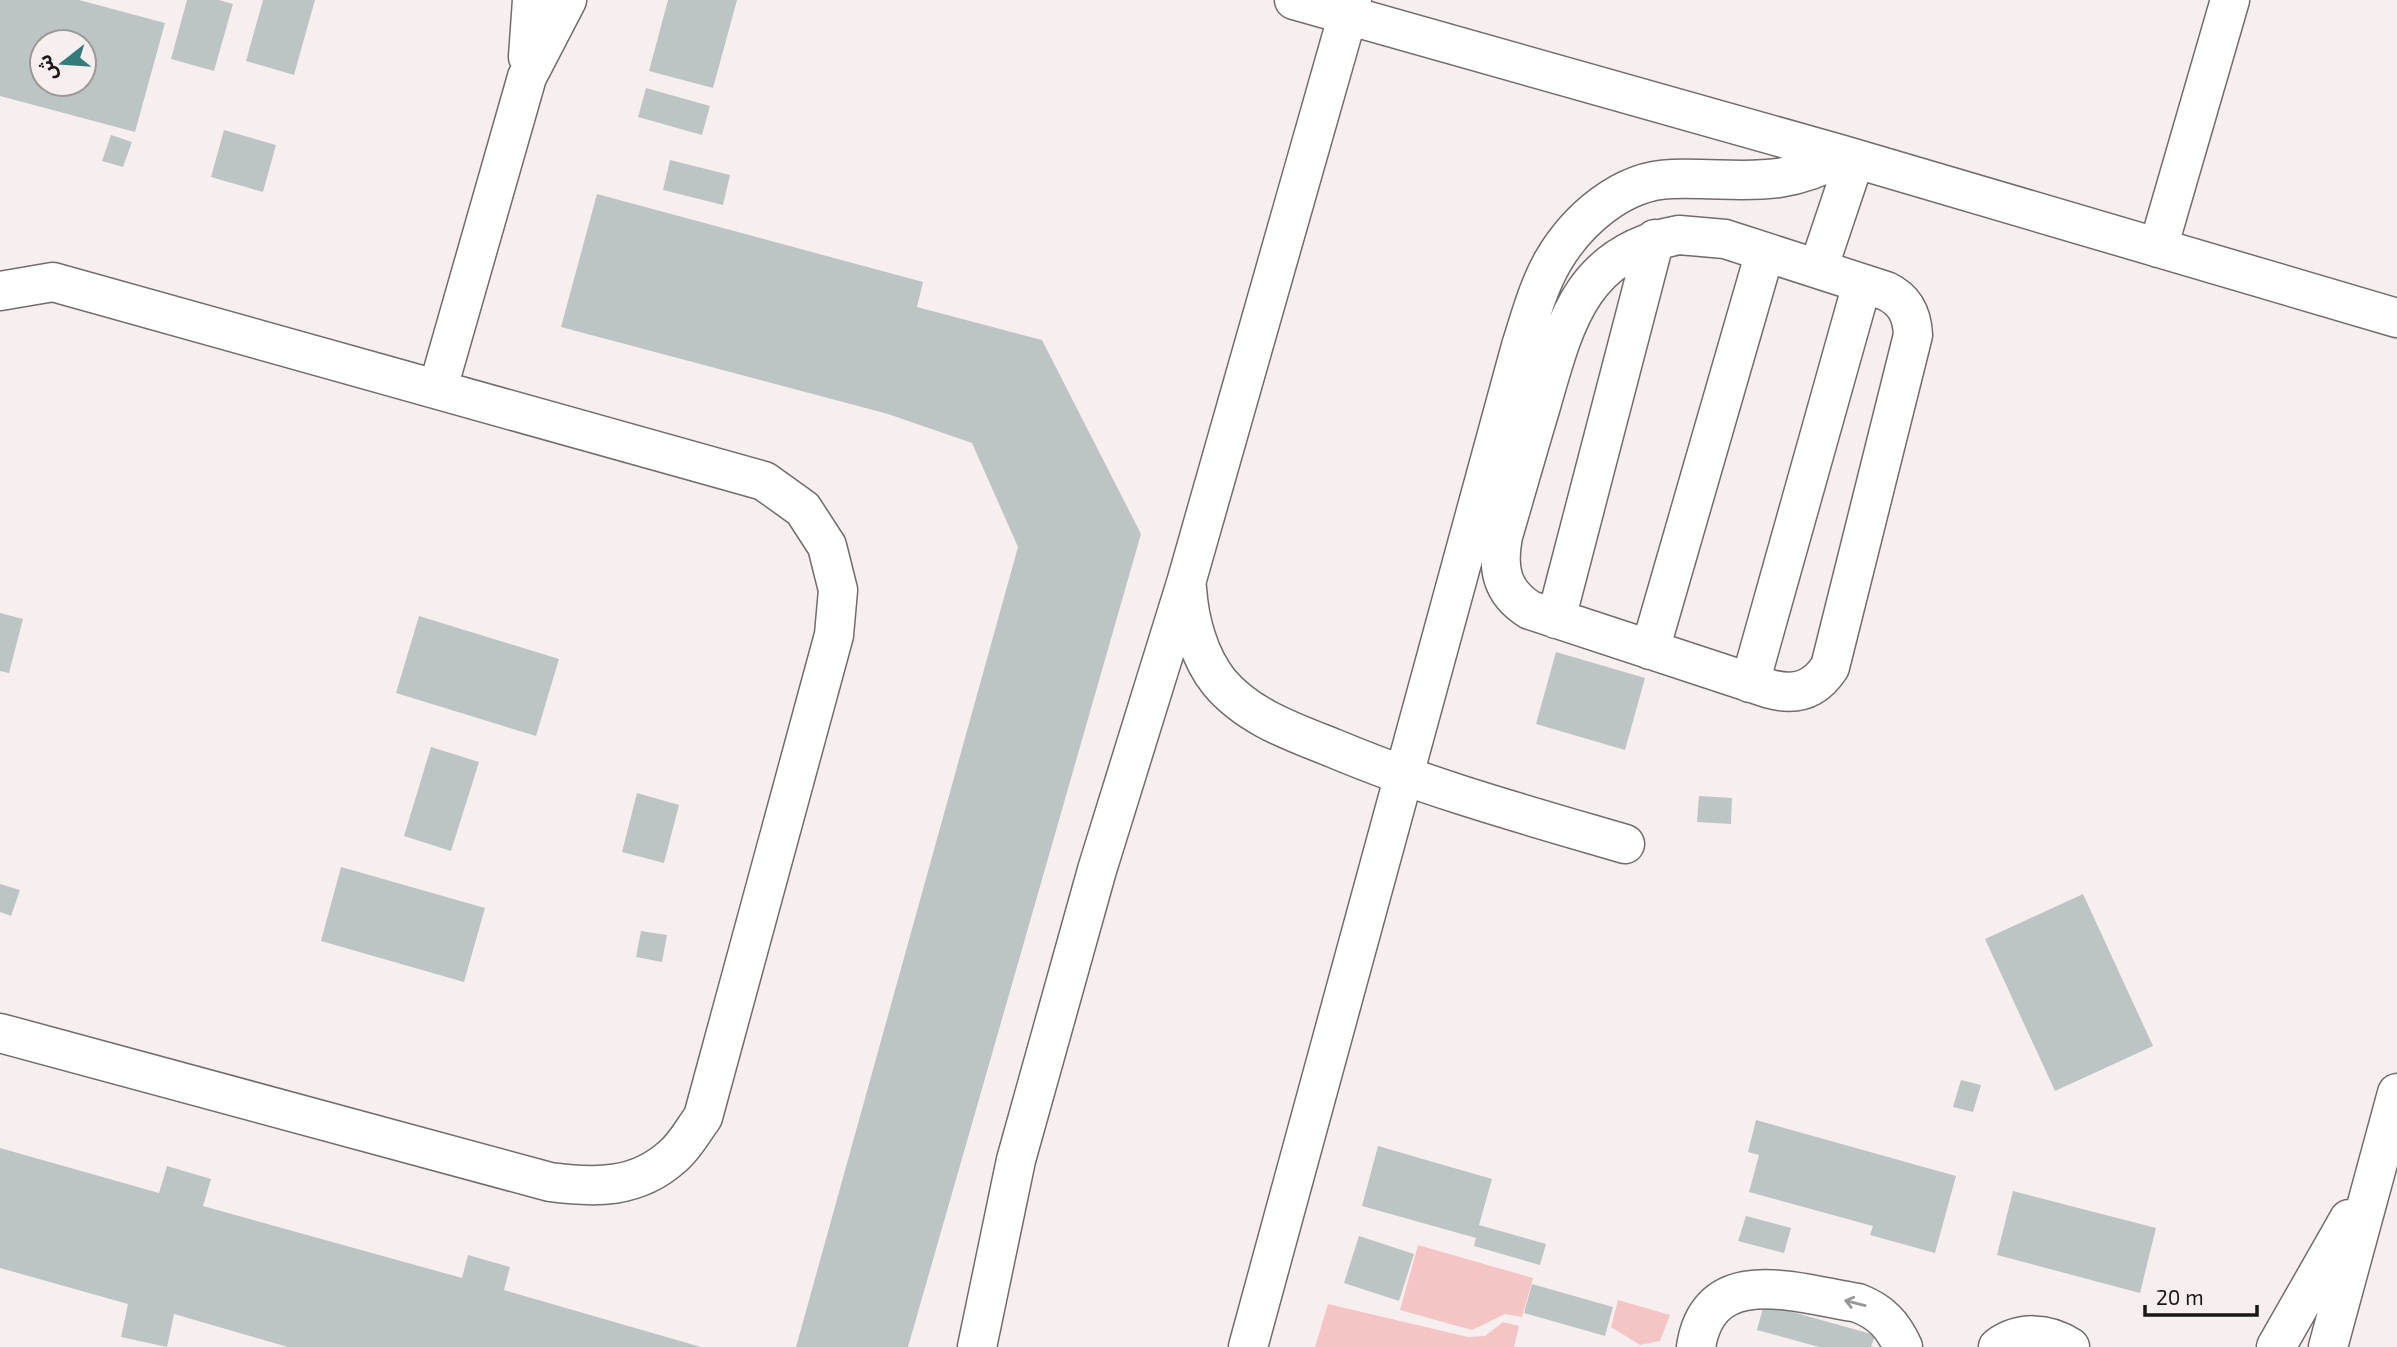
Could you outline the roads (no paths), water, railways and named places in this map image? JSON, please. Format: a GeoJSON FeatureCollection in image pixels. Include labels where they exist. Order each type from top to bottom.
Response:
{"type":"FeatureCollection","features":[{"type":"Feature","properties":{"kind":"street"},"geometry":{"type":"LineString","coordinates":[[527,77],[532,0]]}},
{"type":"Feature","properties":{"kind":"street"},"geometry":{"type":"LineString","coordinates":[[438,388],[527,77],[567,0]]}},
{"type":"Feature","properties":{"kind":"street"},"geometry":{"type":"LineString","coordinates":[[1294,0],[1349,8],[2397,318]]}},
{"type":"Feature","properties":{"kind":"street"},"geometry":{"type":"LineString","coordinates":[[2158,248],[2230,0]]}},
{"type":"Feature","properties":{"kind":"street"},"geometry":{"type":"LineString","coordinates":[[977,1347],[1016,1160],[1097,870],[1186,583],[1349,8]]}},
{"type":"Feature","properties":{"kind":"street"},"geometry":{"type":"LineString","coordinates":[[1818,269],[1849,157]]}},
{"type":"Feature","properties":{"kind":"street"},"geometry":{"type":"LineString","coordinates":[[1248,1347],[1521,346],[1541,287],[1568,238],[1603,205],[1637,186],[1669,179],[1797,177],[1849,157]]}},
{"type":"Feature","properties":{"kind":"street"},"geometry":{"type":"LineString","coordinates":[[1702,235],[1818,269],[1895,296],[1910,313],[1913,335],[1830,667],[1816,684],[1796,693],[1750,683],[1530,610],[1509,593],[1500,566],[1503,536],[1557,349],[1579,296],[1598,274],[1620,255],[1655,239],[1702,235]]}},
{"type":"Feature","properties":{"kind":"street"},"geometry":{"type":"LineString","coordinates":[[1556,619],[1655,239]]}},
{"type":"Feature","properties":{"kind":"street"},"geometry":{"type":"LineString","coordinates":[[1650,650],[1765,252]]}},
{"type":"Feature","properties":{"kind":"street"},"geometry":{"type":"LineString","coordinates":[[0,290],[53,282],[764,481],[803,509],[827,546],[838,590],[834,635],[704,1117],[673,1156],[635,1179],[595,1188],[550,1182],[0,1033]]}},
{"type":"Feature","properties":{"kind":"street"},"geometry":{"type":"LineString","coordinates":[[1750,683],[1862,284]]}},
{"type":"Feature","properties":{"kind":"street"},"geometry":{"type":"LineString","coordinates":[[1186,583],[1188,605],[1204,658],[1219,682],[1241,703],[1279,726],[1403,777],[1625,844]]}},
{"type":"Feature","properties":{"kind":"street"},"geometry":{"type":"LineString","coordinates":[[2328,1347],[2397,1094]]}},
{"type":"Feature","properties":{"kind":"street"},"geometry":{"type":"LineString","coordinates":[[2276,1347],[2374,1178]]}},
{"type":"Feature","properties":{"kind":"street"},"geometry":{"type":"LineString","coordinates":[[1696,1347],[1699,1330],[1717,1302],[1731,1293],[1763,1288],[1858,1303],[1873,1308],[1886,1318],[1903,1347]]}},
{"type":"Feature","properties":{"kind":"street"},"geometry":{"type":"LineString","coordinates":[[1998,1347],[2010,1339],[2031,1335],[2054,1338],[2070,1347]]}}]}
